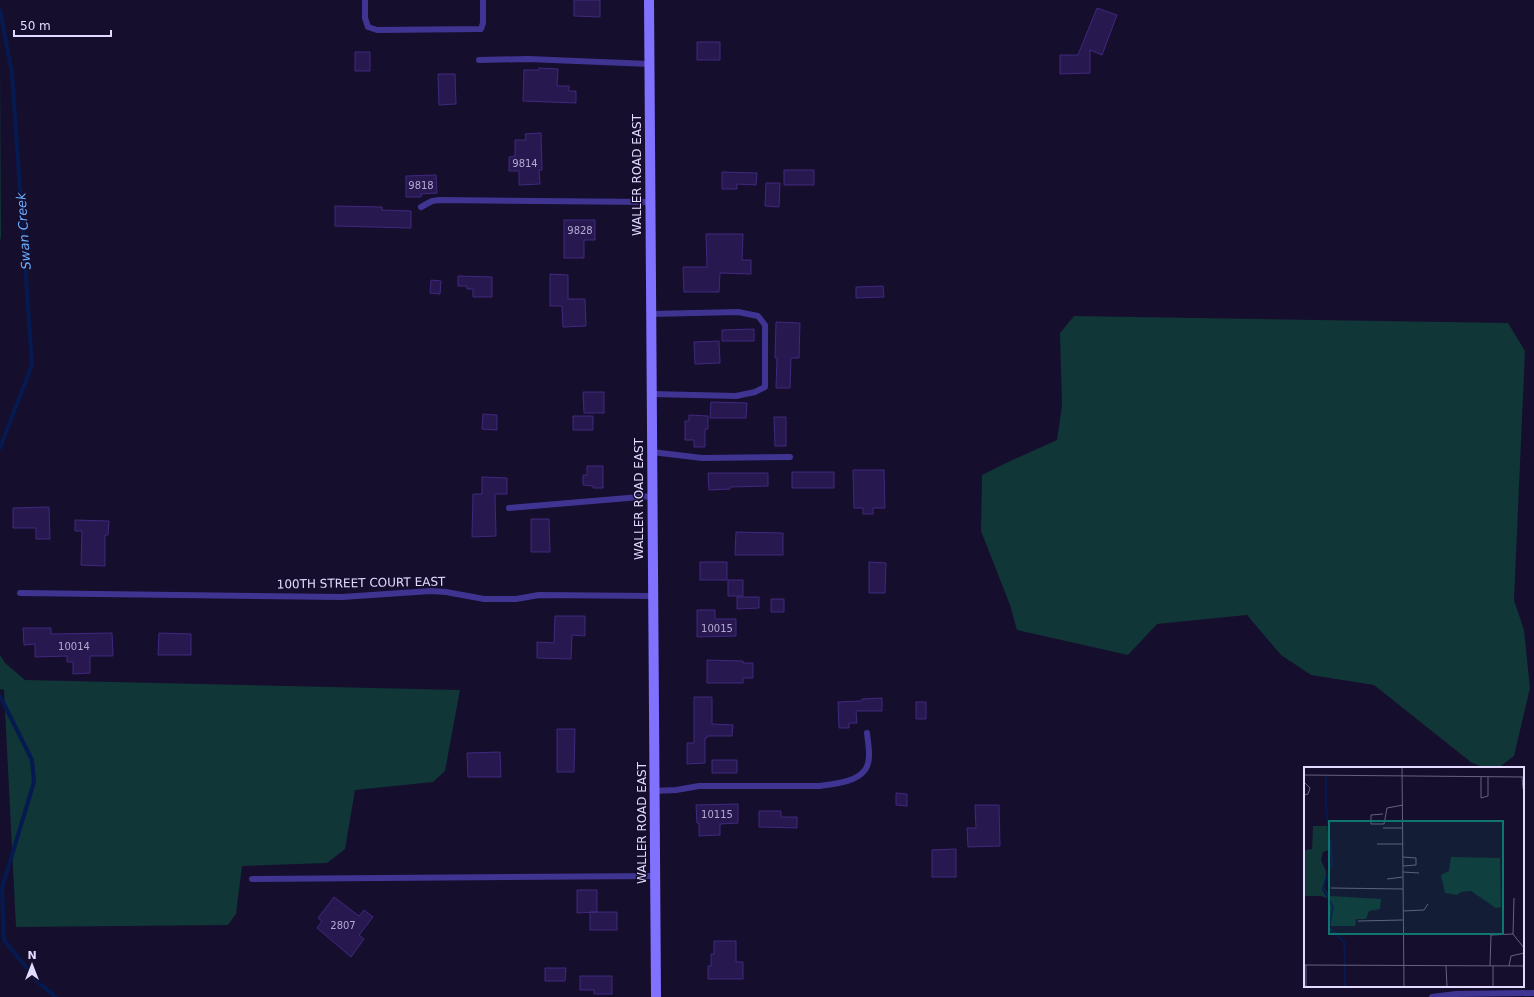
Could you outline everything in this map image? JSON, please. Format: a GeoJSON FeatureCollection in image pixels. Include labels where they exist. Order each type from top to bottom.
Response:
{"type":"FeatureCollection","features":[{"type":"Feature","properties":{"kind":"street","name":"WALLER ROAD EAST"},"geometry":{"type":"LineString","coordinates":[[649,0],[656,997]]}},
{"type":"Feature","properties":{"kind":"lane"},"geometry":{"type":"LineString","coordinates":[[365,0],[365,18],[368,27],[377,30],[474,30],[481,29],[483,23],[483,0]]}},
{"type":"Feature","properties":{"kind":"lane"},"geometry":{"type":"LineString","coordinates":[[479,60],[528,59],[649,64]]}},
{"type":"Feature","properties":{"kind":"lane"},"geometry":{"type":"LineString","coordinates":[[421,207],[432,201],[440,200],[650,202]]}},
{"type":"Feature","properties":{"kind":"lane"},"geometry":{"type":"LineString","coordinates":[[651,314],[738,312],[758,316],[765,325],[766,387],[755,392],[736,396],[652,394]]}},
{"type":"Feature","properties":{"kind":"lane"},"geometry":{"type":"LineString","coordinates":[[652,452],[702,458],[790,457]]}},
{"type":"Feature","properties":{"kind":"lane"},"geometry":{"type":"LineString","coordinates":[[509,508],[652,496]]}},
{"type":"Feature","properties":{"kind":"lane","name":"100TH STREET COURT EAST"},"geometry":{"type":"LineString","coordinates":[[20,593],[342,597],[431,591],[446,592],[484,599],[509,599],[539,595],[653,596]]}},
{"type":"Feature","properties":{"kind":"lane"},"geometry":{"type":"LineString","coordinates":[[654,791],[676,790],[699,786],[819,786],[838,784],[855,777],[865,770],[868,763],[867,733]]}},
{"type":"Feature","properties":{"kind":"lane"},"geometry":{"type":"LineString","coordinates":[[252,879],[655,876]]}},
{"type":"Feature","properties":{"kind":"lane"},"geometry":{"type":"LineString","coordinates":[[1432,997],[1456,994],[1534,993]]}},
{"type":"Feature","properties":{"kind":"green space"},"geometry":{"type":"Polygon","coordinates":[[[0,62],[1,236],[0,242],[0,62]]]}},
{"type":"Feature","properties":{"kind":"green space"},"geometry":{"type":"Polygon","coordinates":[[[1074,316],[1508,323],[1525,351],[1514,600],[1524,630],[1530,688],[1514,756],[1499,767],[1483,767],[1472,763],[1374,685],[1311,675],[1281,655],[1247,615],[1157,624],[1128,655],[1017,630],[1010,605],[981,531],[982,475],[1057,440],[1062,406],[1060,333],[1074,316]]]}},
{"type":"Feature","properties":{"kind":"green space"},"geometry":{"type":"Polygon","coordinates":[[[0,655],[5,663],[25,680],[460,690],[445,771],[433,782],[355,790],[345,849],[327,863],[242,866],[236,914],[228,925],[16,927],[4,690],[0,689],[0,655]]]}},
{"type":"Feature","properties":{"kind":"building"},"geometry":{"type":"Polygon","coordinates":[[[574,0],[600,0],[600,17],[574,16],[574,0]]]}},
{"type":"Feature","properties":{"kind":"building"},"geometry":{"type":"Polygon","coordinates":[[[1097,8],[1117,15],[1102,55],[1090,50],[1090,73],[1060,74],[1060,55],[1078,55],[1097,8]]]}},
{"type":"Feature","properties":{"kind":"building"},"geometry":{"type":"Polygon","coordinates":[[[697,42],[720,42],[720,60],[697,60],[697,42]]]}},
{"type":"Feature","properties":{"kind":"building"},"geometry":{"type":"Polygon","coordinates":[[[355,52],[370,52],[370,71],[355,71],[355,52]]]}},
{"type":"Feature","properties":{"kind":"building"},"geometry":{"type":"Polygon","coordinates":[[[539,68],[558,69],[557,86],[569,86],[569,91],[576,91],[576,103],[523,101],[524,70],[539,70],[539,68]]]}},
{"type":"Feature","properties":{"kind":"building"},"geometry":{"type":"Polygon","coordinates":[[[438,74],[455,74],[456,104],[439,105],[438,74]]]}},
{"type":"Feature","properties":{"kind":"building"},"geometry":{"type":"Polygon","coordinates":[[[541,133],[542,170],[539,170],[540,184],[519,185],[519,171],[509,171],[509,157],[515,156],[515,140],[526,140],[525,134],[541,133]]]}},
{"type":"Feature","properties":{"kind":"building"},"geometry":{"type":"Polygon","coordinates":[[[784,170],[814,170],[814,185],[784,185],[784,170]]]}},
{"type":"Feature","properties":{"kind":"building"},"geometry":{"type":"Polygon","coordinates":[[[722,172],[757,173],[756,185],[737,184],[737,189],[722,189],[722,172]]]}},
{"type":"Feature","properties":{"kind":"building"},"geometry":{"type":"Polygon","coordinates":[[[436,175],[437,193],[421,194],[421,197],[406,197],[406,176],[436,175]]]}},
{"type":"Feature","properties":{"kind":"building"},"geometry":{"type":"Polygon","coordinates":[[[766,183],[780,183],[779,207],[765,206],[766,183]]]}},
{"type":"Feature","properties":{"kind":"building"},"geometry":{"type":"Polygon","coordinates":[[[335,206],[382,207],[382,210],[411,211],[411,228],[335,226],[335,206]]]}},
{"type":"Feature","properties":{"kind":"building"},"geometry":{"type":"Polygon","coordinates":[[[564,220],[595,220],[595,240],[584,240],[584,258],[564,258],[564,220]]]}},
{"type":"Feature","properties":{"kind":"building"},"geometry":{"type":"Polygon","coordinates":[[[706,234],[743,234],[742,260],[751,260],[751,274],[720,273],[719,292],[684,292],[683,267],[707,267],[706,234]]]}},
{"type":"Feature","properties":{"kind":"building"},"geometry":{"type":"Polygon","coordinates":[[[550,274],[568,275],[568,299],[585,299],[586,326],[563,327],[562,306],[550,306],[550,274]]]}},
{"type":"Feature","properties":{"kind":"building"},"geometry":{"type":"Polygon","coordinates":[[[458,276],[492,277],[492,297],[473,297],[473,289],[467,289],[467,286],[458,286],[458,276]]]}},
{"type":"Feature","properties":{"kind":"building"},"geometry":{"type":"Polygon","coordinates":[[[431,280],[441,281],[440,294],[430,293],[431,280]]]}},
{"type":"Feature","properties":{"kind":"building"},"geometry":{"type":"Polygon","coordinates":[[[883,286],[884,297],[856,298],[856,287],[883,286]]]}},
{"type":"Feature","properties":{"kind":"building"},"geometry":{"type":"Polygon","coordinates":[[[776,322],[800,323],[799,358],[791,358],[790,388],[776,388],[776,322]]]}},
{"type":"Feature","properties":{"kind":"building"},"geometry":{"type":"Polygon","coordinates":[[[754,329],[754,341],[722,341],[722,330],[754,329]]]}},
{"type":"Feature","properties":{"kind":"building"},"geometry":{"type":"Polygon","coordinates":[[[719,341],[720,363],[695,364],[694,342],[719,341]]]}},
{"type":"Feature","properties":{"kind":"building"},"geometry":{"type":"Polygon","coordinates":[[[583,392],[604,392],[604,413],[584,413],[583,392]]]}},
{"type":"Feature","properties":{"kind":"building"},"geometry":{"type":"Polygon","coordinates":[[[711,402],[747,403],[746,418],[710,418],[711,402]]]}},
{"type":"Feature","properties":{"kind":"building"},"geometry":{"type":"Polygon","coordinates":[[[483,414],[497,415],[497,430],[482,429],[483,414]]]}},
{"type":"Feature","properties":{"kind":"building"},"geometry":{"type":"Polygon","coordinates":[[[689,415],[708,416],[708,429],[705,429],[705,447],[694,447],[694,440],[685,440],[685,421],[689,421],[689,415]]]}},
{"type":"Feature","properties":{"kind":"building"},"geometry":{"type":"Polygon","coordinates":[[[573,416],[593,416],[593,430],[573,430],[573,416]]]}},
{"type":"Feature","properties":{"kind":"building"},"geometry":{"type":"Polygon","coordinates":[[[774,417],[786,417],[786,446],[775,446],[774,417]]]}},
{"type":"Feature","properties":{"kind":"building"},"geometry":{"type":"Polygon","coordinates":[[[587,466],[603,466],[603,488],[593,488],[593,486],[583,485],[583,475],[587,475],[587,466]]]}},
{"type":"Feature","properties":{"kind":"building"},"geometry":{"type":"Polygon","coordinates":[[[853,470],[884,470],[885,508],[873,508],[873,514],[863,514],[863,508],[854,508],[853,470]]]}},
{"type":"Feature","properties":{"kind":"building"},"geometry":{"type":"Polygon","coordinates":[[[792,472],[834,472],[834,488],[792,488],[792,472]]]}},
{"type":"Feature","properties":{"kind":"building"},"geometry":{"type":"Polygon","coordinates":[[[708,473],[768,473],[768,486],[730,487],[730,489],[709,490],[708,473]]]}},
{"type":"Feature","properties":{"kind":"building"},"geometry":{"type":"Polygon","coordinates":[[[482,477],[507,478],[507,494],[495,494],[496,536],[472,537],[473,494],[482,494],[482,477]]]}},
{"type":"Feature","properties":{"kind":"building"},"geometry":{"type":"Polygon","coordinates":[[[49,507],[50,539],[36,539],[36,528],[13,528],[13,508],[49,507]]]}},
{"type":"Feature","properties":{"kind":"building"},"geometry":{"type":"Polygon","coordinates":[[[531,519],[549,519],[550,552],[531,552],[531,519]]]}},
{"type":"Feature","properties":{"kind":"building"},"geometry":{"type":"Polygon","coordinates":[[[75,520],[109,521],[108,535],[105,535],[105,566],[81,565],[82,531],[75,531],[75,520]]]}},
{"type":"Feature","properties":{"kind":"building"},"geometry":{"type":"Polygon","coordinates":[[[736,532],[783,533],[783,555],[735,555],[736,532]]]}},
{"type":"Feature","properties":{"kind":"building"},"geometry":{"type":"Polygon","coordinates":[[[700,562],[727,562],[727,580],[700,580],[700,562]]]}},
{"type":"Feature","properties":{"kind":"building"},"geometry":{"type":"Polygon","coordinates":[[[869,562],[886,563],[885,593],[869,593],[869,562]]]}},
{"type":"Feature","properties":{"kind":"building"},"geometry":{"type":"Polygon","coordinates":[[[728,580],[743,580],[743,596],[728,596],[728,580]]]}},
{"type":"Feature","properties":{"kind":"building"},"geometry":{"type":"Polygon","coordinates":[[[737,597],[759,597],[759,608],[737,609],[737,597]]]}},
{"type":"Feature","properties":{"kind":"building"},"geometry":{"type":"Polygon","coordinates":[[[771,599],[784,599],[784,612],[771,612],[771,599]]]}},
{"type":"Feature","properties":{"kind":"building"},"geometry":{"type":"Polygon","coordinates":[[[697,610],[715,610],[715,619],[736,619],[736,636],[697,637],[697,610]]]}},
{"type":"Feature","properties":{"kind":"building"},"geometry":{"type":"Polygon","coordinates":[[[555,616],[585,616],[585,636],[572,635],[571,659],[537,658],[537,642],[554,643],[555,616]]]}},
{"type":"Feature","properties":{"kind":"building"},"geometry":{"type":"Polygon","coordinates":[[[23,628],[51,628],[51,634],[112,633],[113,656],[90,656],[90,673],[73,674],[73,662],[67,662],[67,656],[35,657],[35,644],[24,645],[23,628]]]}},
{"type":"Feature","properties":{"kind":"building"},"geometry":{"type":"Polygon","coordinates":[[[159,633],[191,634],[191,655],[158,655],[159,633]]]}},
{"type":"Feature","properties":{"kind":"building"},"geometry":{"type":"Polygon","coordinates":[[[707,660],[743,661],[743,663],[753,663],[753,678],[743,678],[743,683],[707,683],[707,660]]]}},
{"type":"Feature","properties":{"kind":"building"},"geometry":{"type":"Polygon","coordinates":[[[694,697],[712,697],[712,724],[733,725],[732,736],[707,736],[707,738],[705,738],[705,763],[687,764],[687,743],[694,743],[694,697]]]}},
{"type":"Feature","properties":{"kind":"building"},"geometry":{"type":"Polygon","coordinates":[[[882,698],[882,711],[856,711],[857,723],[849,723],[849,728],[839,728],[838,702],[882,698]]]}},
{"type":"Feature","properties":{"kind":"building"},"geometry":{"type":"Polygon","coordinates":[[[916,702],[926,702],[926,719],[916,719],[916,702]]]}},
{"type":"Feature","properties":{"kind":"building"},"geometry":{"type":"Polygon","coordinates":[[[557,729],[575,729],[574,772],[557,772],[557,729]]]}},
{"type":"Feature","properties":{"kind":"building"},"geometry":{"type":"Polygon","coordinates":[[[500,752],[501,777],[468,777],[467,753],[500,752]]]}},
{"type":"Feature","properties":{"kind":"building"},"geometry":{"type":"Polygon","coordinates":[[[712,760],[737,760],[737,773],[712,773],[712,760]]]}},
{"type":"Feature","properties":{"kind":"building"},"geometry":{"type":"Polygon","coordinates":[[[896,793],[907,794],[907,806],[896,805],[896,793]]]}},
{"type":"Feature","properties":{"kind":"building"},"geometry":{"type":"Polygon","coordinates":[[[738,804],[738,823],[720,824],[720,835],[699,836],[699,823],[697,823],[696,805],[738,804]]]}},
{"type":"Feature","properties":{"kind":"building"},"geometry":{"type":"Polygon","coordinates":[[[975,805],[999,805],[1000,846],[968,847],[967,828],[976,828],[975,805]]]}},
{"type":"Feature","properties":{"kind":"building"},"geometry":{"type":"Polygon","coordinates":[[[759,811],[781,811],[781,817],[797,817],[797,828],[759,827],[759,811]]]}},
{"type":"Feature","properties":{"kind":"building"},"geometry":{"type":"Polygon","coordinates":[[[956,849],[956,877],[932,877],[932,850],[956,849]]]}},
{"type":"Feature","properties":{"kind":"building"},"geometry":{"type":"Polygon","coordinates":[[[577,890],[597,890],[597,912],[577,913],[577,890]]]}},
{"type":"Feature","properties":{"kind":"building"},"geometry":{"type":"Polygon","coordinates":[[[334,897],[359,916],[364,910],[373,917],[359,935],[364,939],[351,957],[317,928],[322,921],[318,918],[334,897]]]}},
{"type":"Feature","properties":{"kind":"building"},"geometry":{"type":"Polygon","coordinates":[[[590,912],[617,912],[617,930],[590,930],[590,912]]]}},
{"type":"Feature","properties":{"kind":"building"},"geometry":{"type":"Polygon","coordinates":[[[714,941],[736,941],[736,962],[743,962],[743,979],[708,979],[708,966],[711,966],[711,954],[714,954],[714,941]]]}},
{"type":"Feature","properties":{"kind":"building"},"geometry":{"type":"Polygon","coordinates":[[[545,968],[566,968],[565,981],[545,981],[545,968]]]}},
{"type":"Feature","properties":{"kind":"building"},"geometry":{"type":"Polygon","coordinates":[[[580,976],[612,976],[612,994],[594,994],[594,990],[580,990],[580,976]]]}},
{"type":"Feature","properties":{"kind":"waterway","name":"Swan Creek"},"geometry":{"type":"LineString","coordinates":[[0,10],[12,73],[32,365],[0,448]]}},
{"type":"Feature","properties":{"kind":"waterway","name":"Swan Creek"},"geometry":{"type":"LineString","coordinates":[[0,696],[32,760],[34,782],[2,888],[4,940],[39,983],[56,997]]}}]}
